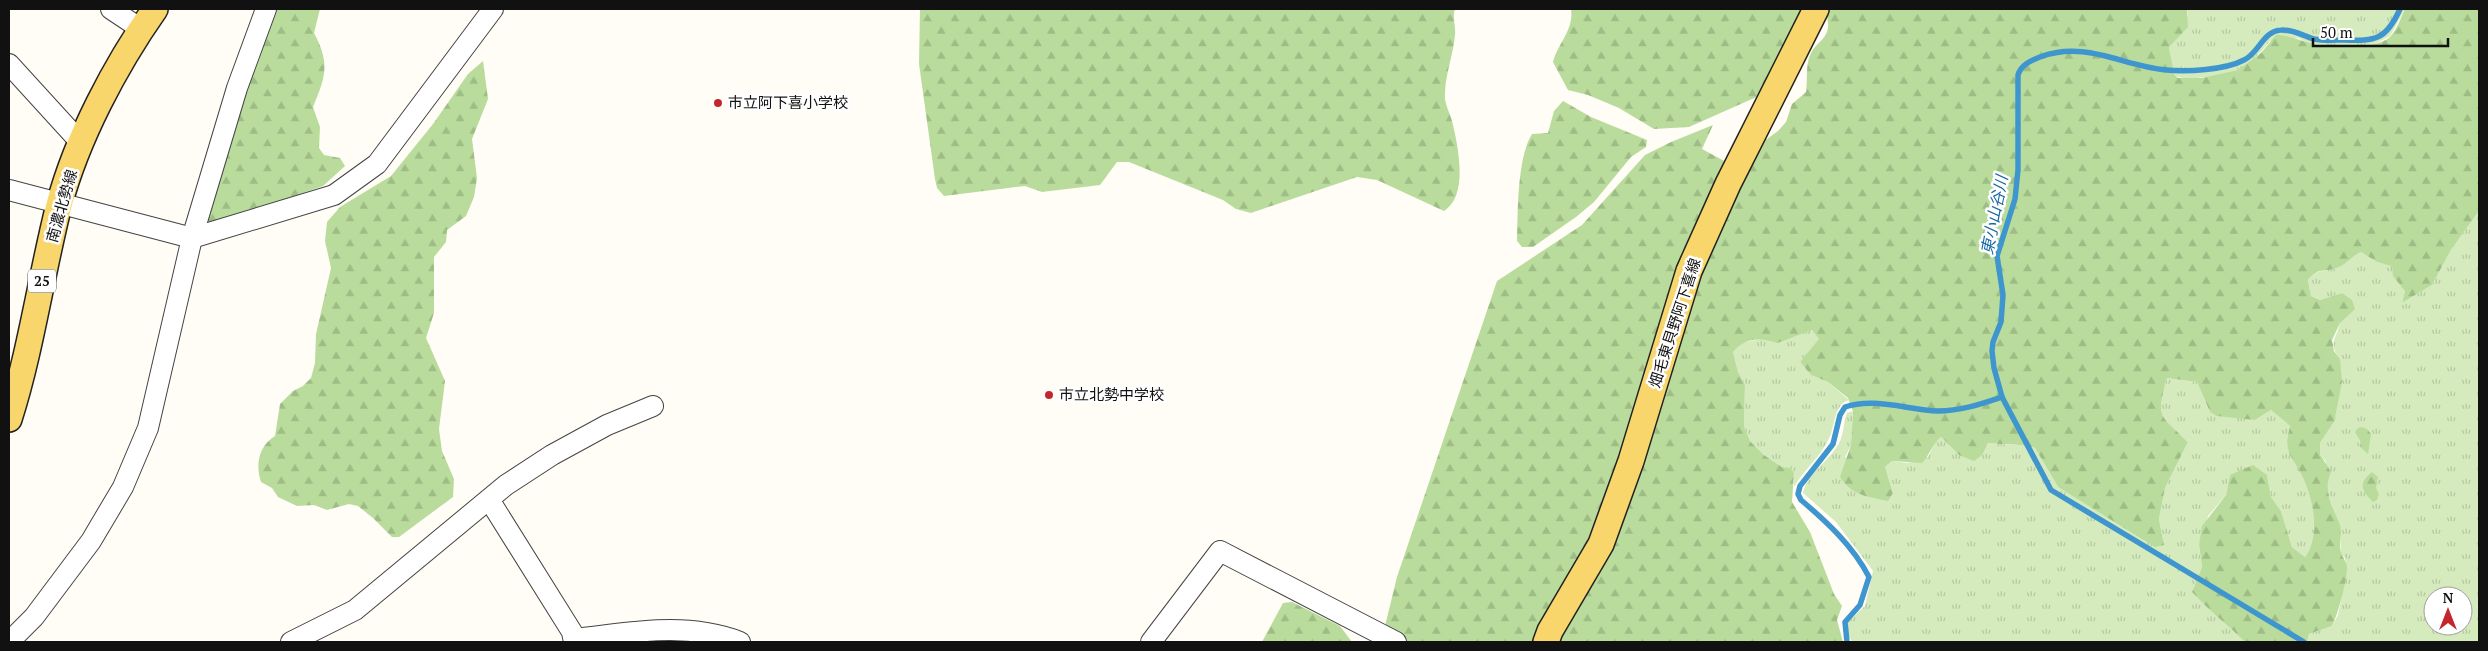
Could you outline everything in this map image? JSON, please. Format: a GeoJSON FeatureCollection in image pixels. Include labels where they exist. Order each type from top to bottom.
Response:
{"type":"FeatureCollection","features":[{"type":"Feature","properties":{"kind":"main road","name":"南濃北勢線"},"geometry":{"type":"LineString","coordinates":[[9,417],[60,204],[98,105],[141,29],[155,9]]}},
{"type":"Feature","properties":{"kind":"main road","name":"畑毛東貝野阿下喜線"},"geometry":{"type":"LineString","coordinates":[[1546,642],[1550,631],[1601,544],[1631,461],[1689,272],[1728,184],[1816,9]]}},
{"type":"Feature","properties":{"kind":"street"},"geometry":{"type":"LineString","coordinates":[[111,9],[141,29]]}},
{"type":"Feature","properties":{"kind":"street"},"geometry":{"type":"LineString","coordinates":[[9,642],[34,617],[91,541],[123,487],[148,428],[192,238],[237,88],[266,9]]}},
{"type":"Feature","properties":{"kind":"street"},"geometry":{"type":"LineString","coordinates":[[9,190],[192,238],[334,195],[359,179],[377,164],[493,9]]}},
{"type":"Feature","properties":{"kind":"street"},"geometry":{"type":"LineString","coordinates":[[9,64],[82,144]]}},
{"type":"Feature","properties":{"kind":"street"},"geometry":{"type":"LineString","coordinates":[[291,642],[355,610],[490,501],[506,485],[552,455],[607,425],[653,406]]}},
{"type":"Feature","properties":{"kind":"street"},"geometry":{"type":"LineString","coordinates":[[490,501],[574,640],[681,629],[718,634],[740,642]]}},
{"type":"Feature","properties":{"kind":"street"},"geometry":{"type":"LineString","coordinates":[[1151,642],[1220,551],[1396,642]]}},
{"type":"Feature","properties":{"kind":"green space"},"geometry":{"type":"Polygon","coordinates":[[[275,9],[320,9],[314,33],[322,53],[324,70],[321,87],[313,107],[320,127],[319,148],[324,155],[340,158],[345,166],[323,186],[211,225],[207,219],[244,92],[275,9]]]}},
{"type":"Feature","properties":{"kind":"green space"},"geometry":{"type":"Polygon","coordinates":[[[920,9],[1455,9],[1455,35],[1445,99],[1452,121],[1459,156],[1460,169],[1457,194],[1452,204],[1444,211],[1377,180],[1357,177],[1251,213],[1236,209],[1223,200],[1129,162],[1117,162],[1100,185],[1042,192],[1025,186],[944,196],[937,188],[935,179],[919,64],[920,9]]]}},
{"type":"Feature","properties":{"kind":"green space"},"geometry":{"type":"Polygon","coordinates":[[[1571,9],[1804,9],[1761,95],[1689,127],[1654,129],[1619,108],[1588,95],[1568,90],[1553,62],[1568,30],[1571,9]]]}},
{"type":"Feature","properties":{"kind":"green space"},"geometry":{"type":"Polygon","coordinates":[[[1828,9],[2187,9],[2188,27],[2169,47],[2174,74],[2178,78],[2202,78],[2238,70],[2261,53],[2276,35],[2318,45],[2363,46],[2383,41],[2390,37],[2405,9],[2479,9],[2479,211],[2451,250],[2432,285],[2402,303],[2405,291],[2393,276],[2392,266],[2377,262],[2361,252],[2340,267],[2319,271],[2308,280],[2311,296],[2320,300],[2342,293],[2352,300],[2355,309],[2340,323],[2332,340],[2334,351],[2340,359],[2342,382],[2334,422],[2320,443],[2320,454],[2331,472],[2328,491],[2340,526],[2340,548],[2347,568],[2341,599],[2332,626],[2309,634],[2307,642],[2245,642],[2192,592],[2202,567],[2199,545],[2202,526],[2226,495],[2230,475],[2253,465],[2267,475],[2271,497],[2281,511],[2292,547],[2305,557],[2310,548],[2313,538],[2314,516],[2305,483],[2288,451],[2287,440],[2290,426],[2271,410],[2255,420],[2217,416],[2210,412],[2197,382],[2167,378],[2162,401],[2162,414],[2171,426],[2188,442],[2165,488],[2159,519],[2164,545],[2155,547],[2058,487],[2035,448],[2024,445],[1988,443],[1983,454],[1974,461],[1959,455],[1941,437],[1922,463],[1892,461],[1885,467],[1893,493],[1888,501],[1861,494],[1849,488],[1840,477],[1851,445],[1853,411],[1848,398],[1828,382],[1811,375],[1800,362],[1819,339],[1812,330],[1777,343],[1765,340],[1748,341],[1737,347],[1733,352],[1738,372],[1745,385],[1744,426],[1750,441],[1764,455],[1782,467],[1791,468],[1794,473],[1792,502],[1810,532],[1834,594],[1842,606],[1837,620],[1843,642],[1559,642],[1591,586],[1615,535],[1698,281],[1756,147],[1778,131],[1786,122],[1792,104],[1806,92],[1809,58],[1827,32],[1828,9]]]}},
{"type":"Feature","properties":{"kind":"green space"},"geometry":{"type":"Polygon","coordinates":[[[2187,9],[2405,9],[2390,36],[2371,46],[2310,44],[2298,38],[2270,41],[2256,57],[2238,70],[2215,76],[2185,78],[2174,74],[2169,47],[2188,15],[2187,9]]]}},
{"type":"Feature","properties":{"kind":"green space"},"geometry":{"type":"Polygon","coordinates":[[[483,61],[488,99],[472,139],[477,178],[474,197],[466,216],[447,230],[446,242],[434,257],[434,313],[426,338],[445,381],[439,429],[442,451],[454,479],[453,497],[399,537],[392,537],[358,506],[349,504],[327,510],[314,505],[297,506],[278,497],[272,488],[261,482],[258,469],[260,456],[265,445],[275,436],[280,404],[293,391],[303,386],[311,378],[315,363],[316,334],[331,268],[325,241],[327,222],[340,207],[391,176],[433,124],[468,74],[483,61]]]}},
{"type":"Feature","properties":{"kind":"green space"},"geometry":{"type":"Polygon","coordinates":[[[1563,101],[1591,117],[1647,140],[1646,147],[1631,157],[1594,202],[1576,217],[1533,247],[1522,247],[1517,241],[1519,185],[1523,157],[1532,134],[1548,133],[1554,111],[1563,101]]]}},
{"type":"Feature","properties":{"kind":"green space"},"geometry":{"type":"Polygon","coordinates":[[[1713,125],[1702,149],[1728,163],[1592,543],[1536,642],[1407,642],[1391,635],[1385,626],[1397,577],[1497,281],[1582,225],[1645,155],[1713,125]]]}},
{"type":"Feature","properties":{"kind":"green space"},"geometry":{"type":"Polygon","coordinates":[[[2479,211],[2479,642],[2307,642],[2309,634],[2332,626],[2338,615],[2347,570],[2345,558],[2341,553],[2339,522],[2333,514],[2325,484],[2326,462],[2320,454],[2320,443],[2334,422],[2340,359],[2333,344],[2341,319],[2342,293],[2320,300],[2311,296],[2308,280],[2319,272],[2340,267],[2361,252],[2377,262],[2392,265],[2405,291],[2402,303],[2432,285],[2451,250],[2479,211]]]}},
{"type":"Feature","properties":{"kind":"green space"},"geometry":{"type":"Polygon","coordinates":[[[1812,330],[1820,339],[1800,362],[1811,375],[1828,382],[1849,400],[1840,406],[1827,443],[1794,487],[1794,473],[1791,468],[1782,467],[1764,455],[1750,441],[1744,426],[1745,385],[1738,372],[1733,352],[1740,343],[1812,330]]]}},
{"type":"Feature","properties":{"kind":"green space"},"geometry":{"type":"Polygon","coordinates":[[[2167,378],[2197,382],[2210,412],[2255,420],[2271,410],[2290,426],[2287,446],[2305,483],[2314,516],[2313,538],[2305,557],[2292,547],[2281,511],[2271,497],[2267,475],[2230,475],[2226,495],[2208,516],[2199,545],[2202,567],[2192,592],[2245,642],[1852,642],[1848,635],[1848,622],[1865,606],[1873,571],[1836,522],[1803,493],[1809,479],[1839,443],[1847,413],[1853,411],[1851,445],[1845,457],[1893,493],[1885,467],[1892,461],[1908,463],[1928,457],[1936,441],[1941,437],[1959,455],[1983,454],[1988,443],[2029,446],[2035,448],[2058,487],[2164,545],[2159,519],[2165,488],[2188,442],[2171,426],[2162,414],[2162,401],[2167,378]]]}},
{"type":"Feature","properties":{"kind":"green space"},"geometry":{"type":"Polygon","coordinates":[[[2362,427],[2371,434],[2368,454],[2360,447],[2361,442],[2355,432],[2358,428],[2362,427]]]}},
{"type":"Feature","properties":{"kind":"green space"},"geometry":{"type":"Polygon","coordinates":[[[2372,472],[2378,477],[2376,488],[2379,494],[2377,500],[2373,502],[2363,487],[2363,483],[2372,472]]]}},
{"type":"Feature","properties":{"kind":"green space"},"geometry":{"type":"Polygon","coordinates":[[[1292,602],[1340,626],[1352,642],[1262,642],[1283,603],[1292,602]]]}},
{"type":"Feature","properties":{"kind":"waterway","name":"東小山谷川"},"geometry":{"type":"LineString","coordinates":[[1847,642],[1845,622],[1860,605],[1869,577],[1847,545],[1830,526],[1801,500],[1798,494],[1800,486],[1833,444],[1840,415],[1845,407],[1868,403],[1946,411],[1971,407],[2002,397],[1994,368],[1992,351],[1993,342],[2001,322],[2003,295],[1997,256],[2015,199],[2018,170],[2018,75],[2021,69],[2029,62],[2040,57],[2073,51],[2166,70],[2184,71],[2217,68],[2249,57],[2265,38],[2275,31],[2290,31],[2322,40],[2372,39],[2385,33],[2400,9]]}},
{"type":"Feature","properties":{"kind":"waterway"},"geometry":{"type":"LineString","coordinates":[[2002,397],[2051,490],[2304,642]]}},
{"type":"Feature","properties":{"kind":"place","name":"市立阿下喜小学校"},"geometry":{"type":"Point","coordinates":[718,103]}},
{"type":"Feature","properties":{"kind":"place","name":"市立北勢中学校"},"geometry":{"type":"Point","coordinates":[1049,395]}}]}
